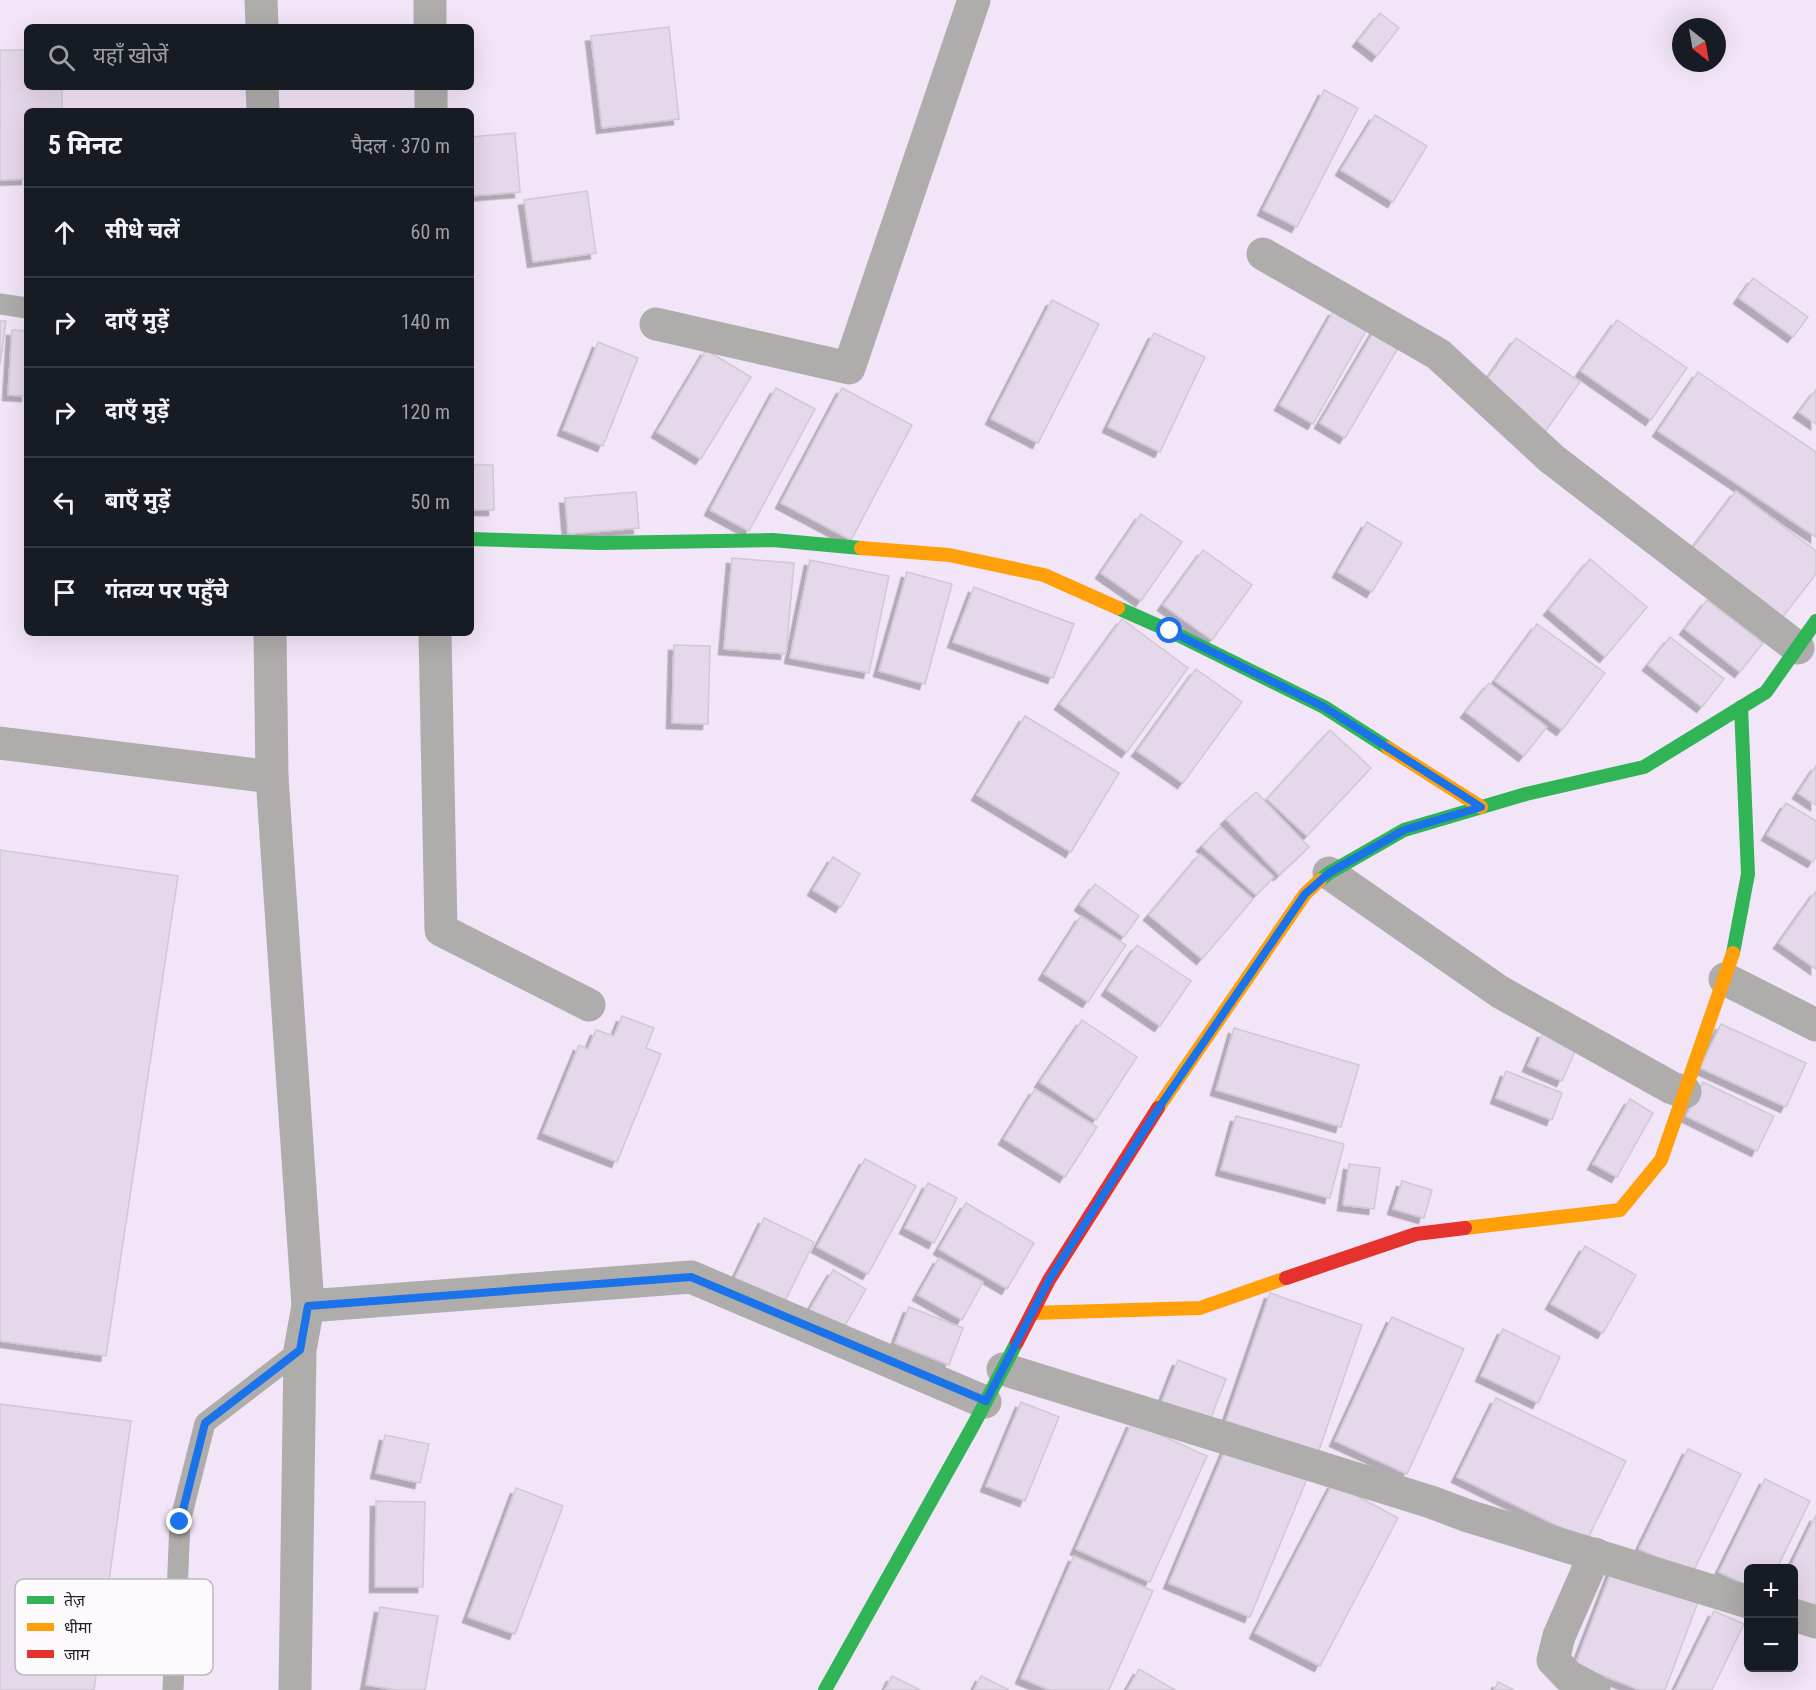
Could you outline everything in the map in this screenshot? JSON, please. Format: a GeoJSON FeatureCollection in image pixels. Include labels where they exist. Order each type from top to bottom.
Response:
{"type":"FeatureCollection","features":[{"type":"Feature","properties":{"kind":"street"},"geometry":{"type":"LineString","coordinates":[[261,0],[262,24]]}},
{"type":"Feature","properties":{"kind":"street"},"geometry":{"type":"LineString","coordinates":[[430,0],[430,24]]}},
{"type":"Feature","properties":{"kind":"street"},"geometry":{"type":"LineString","coordinates":[[656,324],[849,368],[975,0]]}},
{"type":"Feature","properties":{"kind":"street"},"geometry":{"type":"LineString","coordinates":[[262,90],[263,108]]}},
{"type":"Feature","properties":{"kind":"street"},"geometry":{"type":"LineString","coordinates":[[431,90],[431,108]]}},
{"type":"Feature","properties":{"kind":"street"},"geometry":{"type":"LineString","coordinates":[[1263,254],[1437,354],[1552,459],[1797,648]]}},
{"type":"Feature","properties":{"kind":"street"},"geometry":{"type":"LineString","coordinates":[[474,539],[600,543],[773,540],[949,555],[1044,575],[1170,631],[1324,707],[1481,807]]}},
{"type":"Feature","properties":{"kind":"street"},"geometry":{"type":"LineString","coordinates":[[825,1690],[986,1401],[1049,1280],[1163,1102],[1305,894],[1329,873],[1404,830],[1526,794],[1644,767],[1766,692],[1816,621]]}},
{"type":"Feature","properties":{"kind":"street"},"geometry":{"type":"LineString","coordinates":[[270,636],[273,777],[308,1306],[300,1350],[295,1690]]}},
{"type":"Feature","properties":{"kind":"street"},"geometry":{"type":"LineString","coordinates":[[435,636],[441,930],[589,1005]]}},
{"type":"Feature","properties":{"kind":"street"},"geometry":{"type":"LineString","coordinates":[[1032,1313],[1200,1308],[1416,1234],[1620,1210],[1660,1160],[1731,962],[1748,874],[1740,707]]}},
{"type":"Feature","properties":{"kind":"street"},"geometry":{"type":"LineString","coordinates":[[0,743],[273,777]]}},
{"type":"Feature","properties":{"kind":"street"},"geometry":{"type":"LineString","coordinates":[[1329,873],[1500,992],[1672,1088],[1685,1092]]}},
{"type":"Feature","properties":{"kind":"street"},"geometry":{"type":"LineString","coordinates":[[1725,980],[1816,1025]]}},
{"type":"Feature","properties":{"kind":"street"},"geometry":{"type":"LineString","coordinates":[[308,1306],[691,1277],[986,1401]]}},
{"type":"Feature","properties":{"kind":"street"},"geometry":{"type":"LineString","coordinates":[[1003,1369],[1744,1600]]}},
{"type":"Feature","properties":{"kind":"street"},"geometry":{"type":"LineString","coordinates":[[1594,1690],[1568,1676],[1554,1660],[1559,1636],[1595,1554]]}},
{"type":"Feature","properties":{"kind":"street"},"geometry":{"type":"LineString","coordinates":[[1798,1617],[1816,1622]]}},
{"type":"Feature","properties":{"kind":"lane"},"geometry":{"type":"LineString","coordinates":[[0,304],[24,308]]}},
{"type":"Feature","properties":{"kind":"lane"},"geometry":{"type":"LineString","coordinates":[[178,1579],[180,1522],[205,1423],[300,1350]]}},
{"type":"Feature","properties":{"kind":"lane"},"geometry":{"type":"LineString","coordinates":[[173,1690],[174,1675]]}},
{"type":"Feature","properties":{"kind":"shaded area"},"geometry":{"type":"Polygon","coordinates":[[[0,0],[1816,0],[1816,1690],[0,1690],[0,0]]]}},
{"type":"Feature","properties":{"kind":"building"},"geometry":{"type":"Polygon","coordinates":[[[1380,13],[1399,28],[1377,56],[1358,41],[1380,13]]]}},
{"type":"Feature","properties":{"kind":"building"},"geometry":{"type":"Polygon","coordinates":[[[669,27],[679,119],[602,128],[591,36],[669,27]]]}},
{"type":"Feature","properties":{"kind":"building"},"geometry":{"type":"Polygon","coordinates":[[[0,50],[24,50],[24,90],[62,90],[62,108],[24,108],[24,179],[0,180],[0,50]]]}},
{"type":"Feature","properties":{"kind":"building"},"geometry":{"type":"Polygon","coordinates":[[[1324,90],[1358,108],[1297,227],[1263,210],[1324,90]]]}},
{"type":"Feature","properties":{"kind":"building"},"geometry":{"type":"Polygon","coordinates":[[[1375,115],[1427,146],[1393,202],[1341,170],[1375,115]]]}},
{"type":"Feature","properties":{"kind":"building"},"geometry":{"type":"Polygon","coordinates":[[[515,133],[520,192],[474,196],[474,137],[515,133]]]}},
{"type":"Feature","properties":{"kind":"building"},"geometry":{"type":"Polygon","coordinates":[[[587,191],[596,253],[533,262],[524,200],[587,191]]]}},
{"type":"Feature","properties":{"kind":"building"},"geometry":{"type":"Polygon","coordinates":[[[1753,278],[1808,317],[1793,337],[1739,298],[1753,278]]]}},
{"type":"Feature","properties":{"kind":"building"},"geometry":{"type":"Polygon","coordinates":[[[1052,300],[1099,324],[1038,443],[991,419],[1052,300]]]}},
{"type":"Feature","properties":{"kind":"building"},"geometry":{"type":"Polygon","coordinates":[[[1334,310],[1367,329],[1313,424],[1280,405],[1334,310]]]}},
{"type":"Feature","properties":{"kind":"building"},"geometry":{"type":"Polygon","coordinates":[[[1617,320],[1687,368],[1651,420],[1581,371],[1617,320]]]}},
{"type":"Feature","properties":{"kind":"building"},"geometry":{"type":"Polygon","coordinates":[[[0,321],[6,321],[0,365],[0,321]]]}},
{"type":"Feature","properties":{"kind":"building"},"geometry":{"type":"Polygon","coordinates":[[[1376,328],[1401,343],[1345,438],[1320,423],[1376,328]]]}},
{"type":"Feature","properties":{"kind":"building"},"geometry":{"type":"Polygon","coordinates":[[[12,330],[24,331],[24,396],[8,395],[12,330]]]}},
{"type":"Feature","properties":{"kind":"building"},"geometry":{"type":"Polygon","coordinates":[[[1154,333],[1205,357],[1160,452],[1108,427],[1154,333]]]}},
{"type":"Feature","properties":{"kind":"building"},"geometry":{"type":"Polygon","coordinates":[[[1516,338],[1580,382],[1545,432],[1481,388],[1516,338]]]}},
{"type":"Feature","properties":{"kind":"building"},"geometry":{"type":"Polygon","coordinates":[[[598,342],[638,358],[603,446],[563,430],[598,342]]]}},
{"type":"Feature","properties":{"kind":"building"},"geometry":{"type":"Polygon","coordinates":[[[706,350],[751,377],[701,459],[657,432],[706,350]]]}},
{"type":"Feature","properties":{"kind":"building"},"geometry":{"type":"Polygon","coordinates":[[[1698,372],[1816,452],[1816,537],[1658,431],[1698,372]]]}},
{"type":"Feature","properties":{"kind":"building"},"geometry":{"type":"Polygon","coordinates":[[[776,388],[815,409],[749,531],[710,510],[776,388]]]}},
{"type":"Feature","properties":{"kind":"building"},"geometry":{"type":"Polygon","coordinates":[[[842,388],[912,425],[851,540],[781,503],[842,388]]]}},
{"type":"Feature","properties":{"kind":"building"},"geometry":{"type":"Polygon","coordinates":[[[1816,390],[1816,424],[1799,412],[1816,390]]]}},
{"type":"Feature","properties":{"kind":"building"},"geometry":{"type":"Polygon","coordinates":[[[474,465],[493,465],[494,510],[474,510],[474,465]]]}},
{"type":"Feature","properties":{"kind":"building"},"geometry":{"type":"Polygon","coordinates":[[[1736,491],[1816,551],[1816,574],[1778,623],[1688,554],[1736,491]]]}},
{"type":"Feature","properties":{"kind":"building"},"geometry":{"type":"Polygon","coordinates":[[[636,492],[639,528],[568,534],[565,498],[636,492]]]}},
{"type":"Feature","properties":{"kind":"building"},"geometry":{"type":"Polygon","coordinates":[[[1141,514],[1182,542],[1141,601],[1101,573],[1141,514]]]}},
{"type":"Feature","properties":{"kind":"building"},"geometry":{"type":"Polygon","coordinates":[[[1367,522],[1402,543],[1372,592],[1338,572],[1367,522]]]}},
{"type":"Feature","properties":{"kind":"building"},"geometry":{"type":"Polygon","coordinates":[[[1203,550],[1252,585],[1212,640],[1163,605],[1203,550]]]}},
{"type":"Feature","properties":{"kind":"building"},"geometry":{"type":"Polygon","coordinates":[[[732,558],[794,563],[786,654],[724,649],[732,558]]]}},
{"type":"Feature","properties":{"kind":"building"},"geometry":{"type":"Polygon","coordinates":[[[1590,559],[1647,607],[1605,657],[1549,610],[1590,559]]]}},
{"type":"Feature","properties":{"kind":"building"},"geometry":{"type":"Polygon","coordinates":[[[810,560],[889,576],[869,673],[790,658],[810,560]]]}},
{"type":"Feature","properties":{"kind":"building"},"geometry":{"type":"Polygon","coordinates":[[[907,572],[952,584],[925,684],[879,671],[907,572]]]}},
{"type":"Feature","properties":{"kind":"building"},"geometry":{"type":"Polygon","coordinates":[[[974,587],[1074,624],[1053,678],[953,642],[974,587]]]}},
{"type":"Feature","properties":{"kind":"building"},"geometry":{"type":"Polygon","coordinates":[[[1707,600],[1763,643],[1740,672],[1685,629],[1707,600]]]}},
{"type":"Feature","properties":{"kind":"building"},"geometry":{"type":"Polygon","coordinates":[[[1122,619],[1188,668],[1127,752],[1060,704],[1122,619]]]}},
{"type":"Feature","properties":{"kind":"building"},"geometry":{"type":"Polygon","coordinates":[[[1537,624],[1605,673],[1562,730],[1495,681],[1537,624]]]}},
{"type":"Feature","properties":{"kind":"building"},"geometry":{"type":"Polygon","coordinates":[[[1670,637],[1724,679],[1702,707],[1648,665],[1670,637]]]}},
{"type":"Feature","properties":{"kind":"building"},"geometry":{"type":"Polygon","coordinates":[[[674,645],[710,646],[708,724],[672,723],[674,645]]]}},
{"type":"Feature","properties":{"kind":"building"},"geometry":{"type":"Polygon","coordinates":[[[1196,669],[1242,702],[1183,783],[1137,751],[1196,669]]]}},
{"type":"Feature","properties":{"kind":"building"},"geometry":{"type":"Polygon","coordinates":[[[1489,683],[1547,727],[1524,756],[1466,712],[1489,683]]]}},
{"type":"Feature","properties":{"kind":"building"},"geometry":{"type":"Polygon","coordinates":[[[1025,716],[1119,773],[1071,852],[977,795],[1025,716]]]}},
{"type":"Feature","properties":{"kind":"building"},"geometry":{"type":"Polygon","coordinates":[[[1330,730],[1371,768],[1307,836],[1267,799],[1330,730]]]}},
{"type":"Feature","properties":{"kind":"building"},"geometry":{"type":"Polygon","coordinates":[[[1816,766],[1816,805],[1798,793],[1816,766]]]}},
{"type":"Feature","properties":{"kind":"building"},"geometry":{"type":"Polygon","coordinates":[[[1256,792],[1309,847],[1279,875],[1226,819],[1256,792]]]}},
{"type":"Feature","properties":{"kind":"building"},"geometry":{"type":"Polygon","coordinates":[[[1786,803],[1816,821],[1816,857],[1813,862],[1767,835],[1786,803]]]}},
{"type":"Feature","properties":{"kind":"building"},"geometry":{"type":"Polygon","coordinates":[[[1220,827],[1274,877],[1256,895],[1202,846],[1220,827]]]}},
{"type":"Feature","properties":{"kind":"building"},"geometry":{"type":"Polygon","coordinates":[[[0,850],[178,876],[106,1356],[0,1341],[0,850]]]}},
{"type":"Feature","properties":{"kind":"building"},"geometry":{"type":"Polygon","coordinates":[[[1200,854],[1253,899],[1202,959],[1149,915],[1200,854]]]}},
{"type":"Feature","properties":{"kind":"building"},"geometry":{"type":"Polygon","coordinates":[[[833,857],[860,874],[841,907],[813,890],[833,857]]]}},
{"type":"Feature","properties":{"kind":"building"},"geometry":{"type":"Polygon","coordinates":[[[1095,884],[1139,916],[1124,937],[1080,905],[1095,884]]]}},
{"type":"Feature","properties":{"kind":"building"},"geometry":{"type":"Polygon","coordinates":[[[1816,891],[1816,969],[1779,943],[1816,891]]]}},
{"type":"Feature","properties":{"kind":"building"},"geometry":{"type":"Polygon","coordinates":[[[1081,916],[1126,945],[1088,1002],[1044,974],[1081,916]]]}},
{"type":"Feature","properties":{"kind":"building"},"geometry":{"type":"Polygon","coordinates":[[[1137,945],[1191,981],[1160,1026],[1107,990],[1137,945]]]}},
{"type":"Feature","properties":{"kind":"building"},"geometry":{"type":"Polygon","coordinates":[[[622,1016],[654,1028],[646,1048],[661,1054],[617,1162],[543,1133],[579,1045],[588,1049],[596,1030],[614,1036],[622,1016]]]}},
{"type":"Feature","properties":{"kind":"building"},"geometry":{"type":"Polygon","coordinates":[[[1082,1020],[1137,1057],[1096,1120],[1040,1082],[1082,1020]]]}},
{"type":"Feature","properties":{"kind":"building"},"geometry":{"type":"Polygon","coordinates":[[[1721,1024],[1806,1063],[1786,1107],[1700,1068],[1721,1024]]]}},
{"type":"Feature","properties":{"kind":"building"},"geometry":{"type":"Polygon","coordinates":[[[1234,1028],[1359,1065],[1341,1127],[1216,1090],[1234,1028]]]}},
{"type":"Feature","properties":{"kind":"building"},"geometry":{"type":"Polygon","coordinates":[[[1543,1032],[1577,1047],[1562,1081],[1528,1066],[1543,1032]]]}},
{"type":"Feature","properties":{"kind":"building"},"geometry":{"type":"Polygon","coordinates":[[[1506,1071],[1562,1093],[1552,1120],[1496,1098],[1506,1071]]]}},
{"type":"Feature","properties":{"kind":"building"},"geometry":{"type":"Polygon","coordinates":[[[1703,1082],[1774,1116],[1757,1151],[1686,1116],[1703,1082]]]}},
{"type":"Feature","properties":{"kind":"building"},"geometry":{"type":"Polygon","coordinates":[[[1035,1089],[1097,1127],[1065,1177],[1004,1139],[1035,1089]]]}},
{"type":"Feature","properties":{"kind":"building"},"geometry":{"type":"Polygon","coordinates":[[[1630,1099],[1653,1113],[1617,1177],[1593,1164],[1630,1099]]]}},
{"type":"Feature","properties":{"kind":"building"},"geometry":{"type":"Polygon","coordinates":[[[1236,1116],[1344,1144],[1330,1198],[1221,1170],[1236,1116]]]}},
{"type":"Feature","properties":{"kind":"building"},"geometry":{"type":"Polygon","coordinates":[[[865,1159],[916,1186],[868,1274],[817,1247],[865,1159]]]}},
{"type":"Feature","properties":{"kind":"building"},"geometry":{"type":"Polygon","coordinates":[[[1349,1164],[1380,1168],[1374,1209],[1343,1205],[1349,1164]]]}},
{"type":"Feature","properties":{"kind":"building"},"geometry":{"type":"Polygon","coordinates":[[[1402,1181],[1432,1190],[1424,1218],[1393,1209],[1402,1181]]]}},
{"type":"Feature","properties":{"kind":"building"},"geometry":{"type":"Polygon","coordinates":[[[928,1183],[957,1198],[934,1243],[905,1228],[928,1183]]]}},
{"type":"Feature","properties":{"kind":"building"},"geometry":{"type":"Polygon","coordinates":[[[966,1203],[1034,1243],[1007,1289],[939,1249],[966,1203]]]}},
{"type":"Feature","properties":{"kind":"building"},"geometry":{"type":"Polygon","coordinates":[[[764,1218],[814,1242],[784,1303],[734,1280],[764,1218]]]}},
{"type":"Feature","properties":{"kind":"building"},"geometry":{"type":"Polygon","coordinates":[[[1585,1246],[1636,1275],[1603,1333],[1551,1304],[1585,1246]]]}},
{"type":"Feature","properties":{"kind":"building"},"geometry":{"type":"Polygon","coordinates":[[[939,1258],[983,1282],[962,1320],[918,1295],[939,1258]]]}},
{"type":"Feature","properties":{"kind":"building"},"geometry":{"type":"Polygon","coordinates":[[[833,1270],[866,1289],[839,1336],[806,1316],[833,1270]]]}},
{"type":"Feature","properties":{"kind":"building"},"geometry":{"type":"Polygon","coordinates":[[[1270,1293],[1362,1325],[1318,1453],[1226,1421],[1270,1293]]]}},
{"type":"Feature","properties":{"kind":"building"},"geometry":{"type":"Polygon","coordinates":[[[909,1307],[963,1328],[949,1365],[895,1343],[909,1307]]]}},
{"type":"Feature","properties":{"kind":"building"},"geometry":{"type":"Polygon","coordinates":[[[1392,1317],[1464,1349],[1407,1474],[1335,1441],[1392,1317]]]}},
{"type":"Feature","properties":{"kind":"building"},"geometry":{"type":"Polygon","coordinates":[[[1503,1329],[1560,1357],[1538,1403],[1481,1376],[1503,1329]]]}},
{"type":"Feature","properties":{"kind":"building"},"geometry":{"type":"Polygon","coordinates":[[[1178,1360],[1226,1379],[1207,1428],[1159,1409],[1178,1360]]]}},
{"type":"Feature","properties":{"kind":"building"},"geometry":{"type":"Polygon","coordinates":[[[1496,1398],[1626,1461],[1587,1540],[1457,1477],[1496,1398]]]}},
{"type":"Feature","properties":{"kind":"building"},"geometry":{"type":"Polygon","coordinates":[[[1021,1402],[1059,1417],[1025,1501],[986,1486],[1021,1402]]]}},
{"type":"Feature","properties":{"kind":"building"},"geometry":{"type":"Polygon","coordinates":[[[0,1404],[131,1421],[109,1579],[15,1579],[15,1675],[96,1675],[94,1690],[0,1690],[0,1404]]]}},
{"type":"Feature","properties":{"kind":"building"},"geometry":{"type":"Polygon","coordinates":[[[1132,1422],[1207,1456],[1150,1582],[1076,1549],[1132,1422]]]}},
{"type":"Feature","properties":{"kind":"building"},"geometry":{"type":"Polygon","coordinates":[[[385,1435],[429,1444],[420,1483],[376,1473],[385,1435]]]}},
{"type":"Feature","properties":{"kind":"building"},"geometry":{"type":"Polygon","coordinates":[[[1229,1441],[1309,1474],[1250,1617],[1169,1583],[1229,1441]]]}},
{"type":"Feature","properties":{"kind":"building"},"geometry":{"type":"Polygon","coordinates":[[[1688,1449],[1741,1474],[1692,1574],[1639,1549],[1688,1449]]]}},
{"type":"Feature","properties":{"kind":"building"},"geometry":{"type":"Polygon","coordinates":[[[1765,1479],[1810,1501],[1779,1564],[1744,1564],[1744,1584],[1719,1572],[1765,1479]]]}},
{"type":"Feature","properties":{"kind":"building"},"geometry":{"type":"Polygon","coordinates":[[[1333,1483],[1398,1518],[1320,1666],[1255,1633],[1333,1483]]]}},
{"type":"Feature","properties":{"kind":"building"},"geometry":{"type":"Polygon","coordinates":[[[516,1488],[563,1506],[515,1634],[468,1617],[516,1488]]]}},
{"type":"Feature","properties":{"kind":"building"},"geometry":{"type":"Polygon","coordinates":[[[376,1501],[425,1502],[423,1587],[375,1587],[376,1501]]]}},
{"type":"Feature","properties":{"kind":"building"},"geometry":{"type":"Polygon","coordinates":[[[1816,1515],[1816,1615],[1798,1606],[1798,1564],[1792,1564],[1816,1515]]]}},
{"type":"Feature","properties":{"kind":"building"},"geometry":{"type":"Polygon","coordinates":[[[1074,1556],[1153,1591],[1109,1690],[1049,1690],[1021,1678],[1074,1556]]]}},
{"type":"Feature","properties":{"kind":"building"},"geometry":{"type":"Polygon","coordinates":[[[1612,1570],[1698,1602],[1665,1690],[1640,1690],[1575,1665],[1612,1570]]]}},
{"type":"Feature","properties":{"kind":"building"},"geometry":{"type":"Polygon","coordinates":[[[380,1607],[438,1616],[425,1690],[397,1690],[366,1685],[380,1607]]]}},
{"type":"Feature","properties":{"kind":"building"},"geometry":{"type":"Polygon","coordinates":[[[1714,1611],[1744,1624],[1712,1690],[1675,1690],[1714,1611]]]}},
{"type":"Feature","properties":{"kind":"building"},"geometry":{"type":"Polygon","coordinates":[[[1139,1669],[1175,1690],[1127,1690],[1139,1669]]]}},
{"type":"Feature","properties":{"kind":"building"},"geometry":{"type":"Polygon","coordinates":[[[892,1676],[920,1690],[885,1690],[892,1676]]]}},
{"type":"Feature","properties":{"kind":"building"},"geometry":{"type":"Polygon","coordinates":[[[981,1676],[1009,1690],[974,1690],[981,1676]]]}},
{"type":"Feature","properties":{"kind":"building"},"geometry":{"type":"Polygon","coordinates":[[[1498,1682],[1514,1690],[1494,1690],[1498,1682]]]}},
{"type":"Feature","properties":{"kind":"traffic: fast"},"geometry":{"type":"LineString","coordinates":[[474,539],[600,543],[773,540],[861,548]]}},
{"type":"Feature","properties":{"kind":"traffic: fast"},"geometry":{"type":"LineString","coordinates":[[1118,608],[1324,707],[1388,748]]}},
{"type":"Feature","properties":{"kind":"traffic: fast"},"geometry":{"type":"LineString","coordinates":[[1320,880],[1404,830],[1526,794],[1644,767],[1766,692],[1816,621]]}},
{"type":"Feature","properties":{"kind":"traffic: fast"},"geometry":{"type":"LineString","coordinates":[[1733,953],[1748,874],[1741,707]]}},
{"type":"Feature","properties":{"kind":"traffic: fast"},"geometry":{"type":"LineString","coordinates":[[825,1690],[974,1424],[1017,1342]]}},
{"type":"Feature","properties":{"kind":"traffic: slow"},"geometry":{"type":"LineString","coordinates":[[861,548],[949,555],[1044,575],[1118,608]]}},
{"type":"Feature","properties":{"kind":"traffic: slow"},"geometry":{"type":"LineString","coordinates":[[1388,748],[1481,807]]}},
{"type":"Feature","properties":{"kind":"traffic: slow"},"geometry":{"type":"LineString","coordinates":[[1158,1108],[1305,894],[1320,880]]}},
{"type":"Feature","properties":{"kind":"traffic: slow"},"geometry":{"type":"LineString","coordinates":[[1465,1228],[1620,1210],[1661,1160],[1733,953]]}},
{"type":"Feature","properties":{"kind":"traffic: slow"},"geometry":{"type":"LineString","coordinates":[[1032,1313],[1200,1308],[1286,1278]]}},
{"type":"Feature","properties":{"kind":"traffic: jam"},"geometry":{"type":"LineString","coordinates":[[1017,1342],[1049,1280],[1158,1108]]}},
{"type":"Feature","properties":{"kind":"traffic: jam"},"geometry":{"type":"LineString","coordinates":[[1286,1278],[1416,1234],[1465,1228]]}},
{"type":"Feature","properties":{"kind":"route"},"geometry":{"type":"LineString","coordinates":[[180,1522],[205,1423],[300,1350],[308,1306],[691,1277],[986,1401],[1049,1280],[1156,1112],[1305,894],[1329,873],[1404,830],[1481,807],[1324,707],[1170,631]]}}]}
